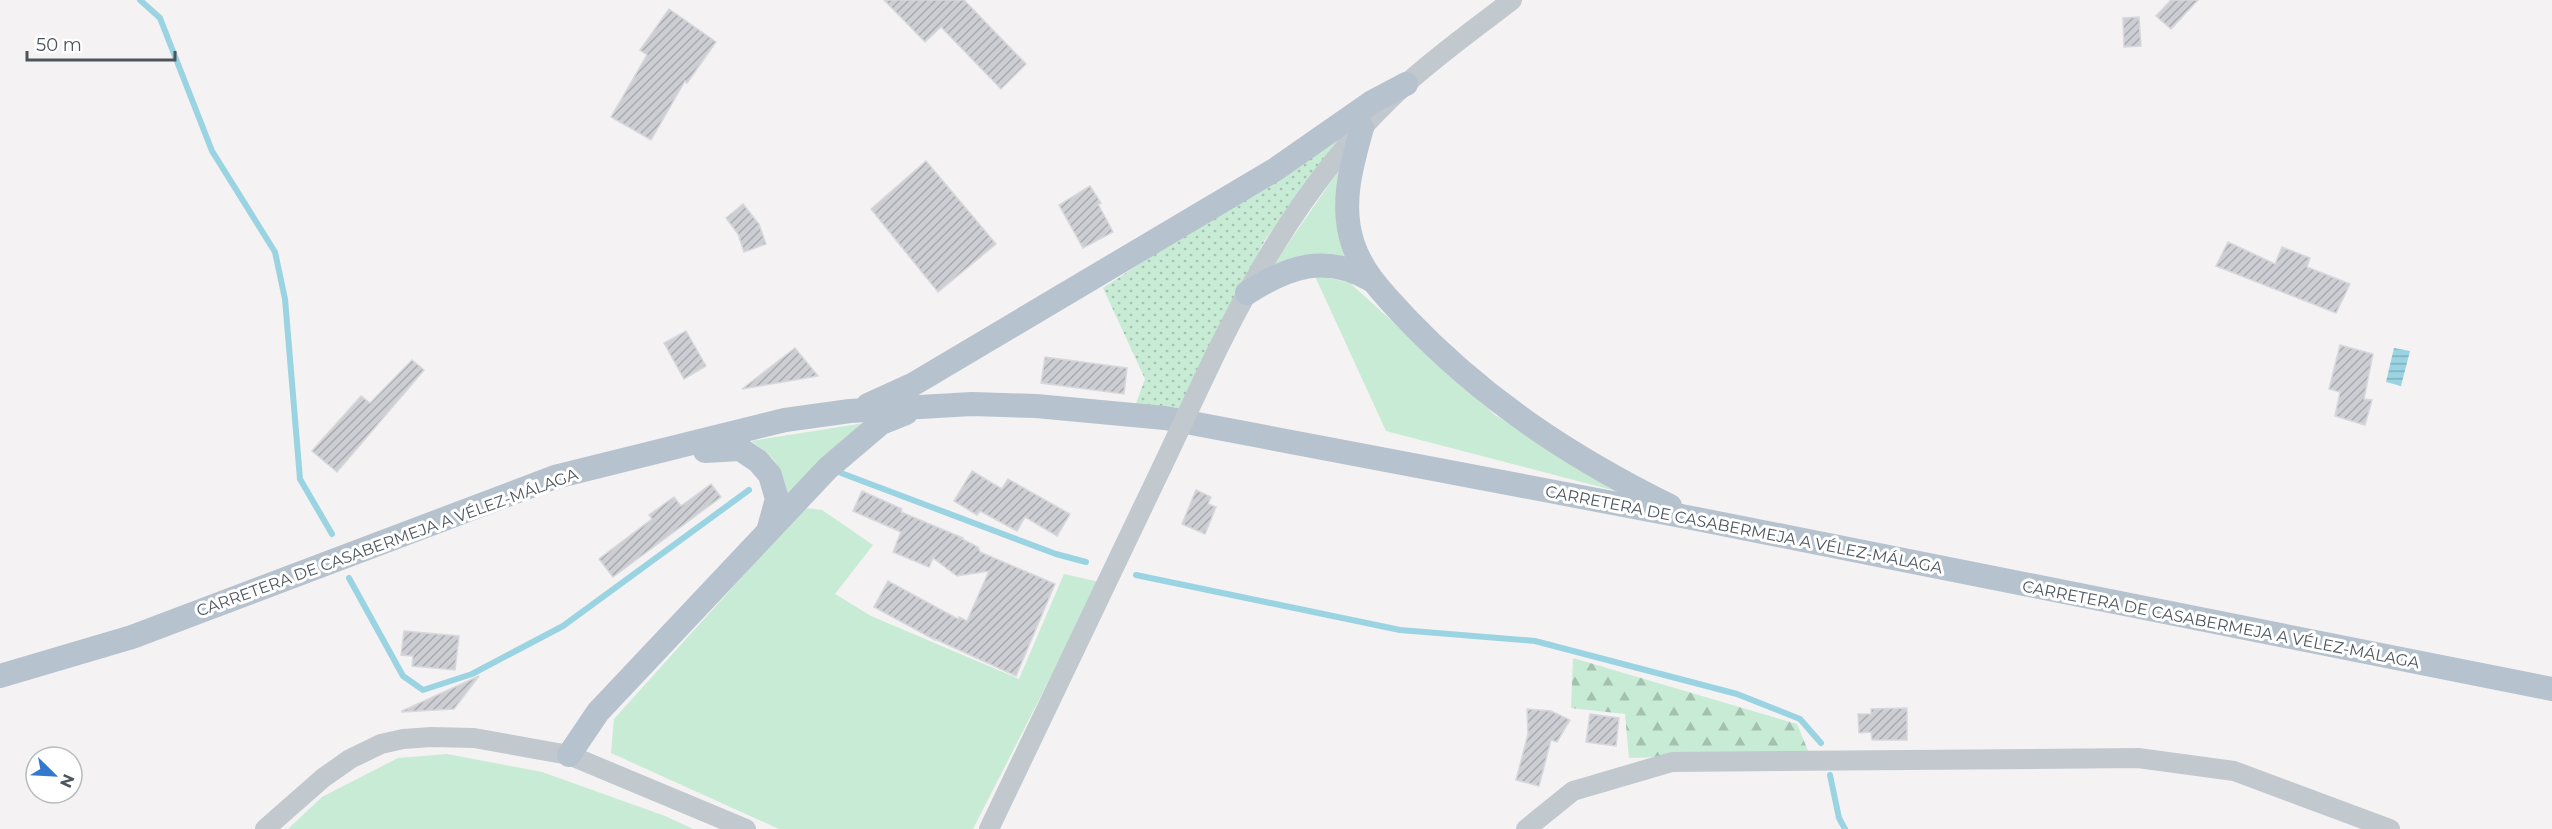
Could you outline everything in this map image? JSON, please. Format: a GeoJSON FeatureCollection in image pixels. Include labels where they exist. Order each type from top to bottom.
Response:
{"type":"FeatureCollection","features":[{"type":"Feature","properties":{"kind":"main road"},"geometry":{"type":"LineString","coordinates":[[850,411],[912,385],[1276,169],[1372,102],[1406,84]]}},
{"type":"Feature","properties":{"kind":"main road"},"geometry":{"type":"LineString","coordinates":[[1362,128],[1346,193],[1347,219],[1352,242],[1371,280]]}},
{"type":"Feature","properties":{"kind":"main road"},"geometry":{"type":"LineString","coordinates":[[1247,292],[1277,274],[1307,266],[1338,266],[1356,271],[1371,280],[1428,341],[1494,400],[1567,451],[1697,519]]}},
{"type":"Feature","properties":{"kind":"main road","name":"CARRETERA DE CASABERMEJA A VÉLEZ-MÁLAGA"},"geometry":{"type":"LineString","coordinates":[[931,406],[972,404],[1036,406],[1165,418],[1697,519],[2552,689]]}},
{"type":"Feature","properties":{"kind":"main road"},"geometry":{"type":"LineString","coordinates":[[850,411],[931,406]]}},
{"type":"Feature","properties":{"kind":"main road"},"geometry":{"type":"LineString","coordinates":[[569,755],[598,712],[828,468],[881,423],[904,413],[931,406]]}},
{"type":"Feature","properties":{"kind":"main road","name":"CARRETERA DE CASABERMEJA A VÉLEZ-MÁLAGA"},"geometry":{"type":"LineString","coordinates":[[0,676],[132,637],[555,477],[784,420],[850,411]]}},
{"type":"Feature","properties":{"kind":"main road"},"geometry":{"type":"LineString","coordinates":[[616,461],[665,459],[716,449],[740,450],[758,461],[770,475],[777,499],[773,520],[764,538]]}},
{"type":"Feature","properties":{"kind":"street"},"geometry":{"type":"LineString","coordinates":[[989,829],[1203,380],[1272,246],[1300,205],[1362,128],[1406,84],[1512,0]]}},
{"type":"Feature","properties":{"kind":"street"},"geometry":{"type":"LineString","coordinates":[[265,829],[323,778],[350,759],[392,741],[431,737],[474,738],[569,755],[746,829]]}},
{"type":"Feature","properties":{"kind":"street"},"geometry":{"type":"LineString","coordinates":[[1526,829],[1573,791],[1672,762],[2138,758],[2234,771],[2390,829]]}},
{"type":"Feature","properties":{"kind":"green space"},"geometry":{"type":"Polygon","coordinates":[[[1347,128],[1265,240],[1178,412],[1135,406],[1145,379],[1103,288],[1347,128]]]}},
{"type":"Feature","properties":{"kind":"green space"},"geometry":{"type":"Polygon","coordinates":[[[1342,166],[1353,266],[1271,268],[1342,166]]]}},
{"type":"Feature","properties":{"kind":"green space"},"geometry":{"type":"Polygon","coordinates":[[[1314,274],[1350,283],[1495,415],[1624,493],[1386,431],[1314,274]]]}},
{"type":"Feature","properties":{"kind":"green space"},"geometry":{"type":"Polygon","coordinates":[[[871,422],[789,501],[778,466],[768,454],[751,441],[871,422]]]}},
{"type":"Feature","properties":{"kind":"green space"},"geometry":{"type":"Polygon","coordinates":[[[804,508],[822,510],[873,545],[835,594],[871,616],[1019,679],[1064,574],[1099,582],[973,829],[779,829],[611,753],[614,719],[804,508]]]}},
{"type":"Feature","properties":{"kind":"green space"},"geometry":{"type":"Polygon","coordinates":[[[1573,658],[1797,724],[1809,753],[1629,758],[1625,714],[1571,708],[1573,658]]]}},
{"type":"Feature","properties":{"kind":"green space"},"geometry":{"type":"Polygon","coordinates":[[[447,754],[542,772],[665,816],[693,829],[288,829],[322,797],[398,758],[447,754]]]}},
{"type":"Feature","properties":{"kind":"water"},"geometry":{"type":"Polygon","coordinates":[[[2394,348],[2410,351],[2401,386],[2386,382],[2394,348]]]}},
{"type":"Feature","properties":{"kind":"building"},"geometry":{"type":"Polygon","coordinates":[[[884,0],[964,0],[1026,64],[1001,89],[941,27],[925,42],[884,0]]]}},
{"type":"Feature","properties":{"kind":"building"},"geometry":{"type":"Polygon","coordinates":[[[2171,0],[2198,0],[2171,29],[2156,16],[2171,0]]]}},
{"type":"Feature","properties":{"kind":"building"},"geometry":{"type":"Polygon","coordinates":[[[669,9],[716,42],[687,83],[685,81],[651,140],[611,117],[647,55],[640,50],[669,9]]]}},
{"type":"Feature","properties":{"kind":"building"},"geometry":{"type":"Polygon","coordinates":[[[2139,17],[2141,46],[2124,47],[2123,18],[2139,17]]]}},
{"type":"Feature","properties":{"kind":"building"},"geometry":{"type":"Polygon","coordinates":[[[926,161],[996,244],[938,292],[871,209],[926,161]]]}},
{"type":"Feature","properties":{"kind":"building"},"geometry":{"type":"Polygon","coordinates":[[[1090,186],[1101,203],[1098,204],[1113,232],[1083,248],[1059,205],[1090,186]]]}},
{"type":"Feature","properties":{"kind":"building"},"geometry":{"type":"Polygon","coordinates":[[[743,204],[759,224],[766,244],[744,252],[738,234],[726,218],[743,204]]]}},
{"type":"Feature","properties":{"kind":"building"},"geometry":{"type":"Polygon","coordinates":[[[2228,242],[2275,264],[2282,247],[2310,258],[2307,267],[2350,284],[2336,313],[2216,266],[2228,242]]]}},
{"type":"Feature","properties":{"kind":"building"},"geometry":{"type":"Polygon","coordinates":[[[686,331],[706,366],[684,379],[664,343],[686,331]]]}},
{"type":"Feature","properties":{"kind":"building"},"geometry":{"type":"Polygon","coordinates":[[[2340,345],[2373,354],[2364,399],[2372,400],[2365,425],[2335,416],[2340,392],[2329,389],[2340,345]]]}},
{"type":"Feature","properties":{"kind":"building"},"geometry":{"type":"Polygon","coordinates":[[[795,348],[818,376],[742,389],[795,348]]]}},
{"type":"Feature","properties":{"kind":"building"},"geometry":{"type":"Polygon","coordinates":[[[1045,357],[1127,368],[1124,394],[1041,383],[1045,357]]]}},
{"type":"Feature","properties":{"kind":"building"},"geometry":{"type":"Polygon","coordinates":[[[412,360],[424,370],[337,472],[312,451],[361,396],[370,403],[412,360]]]}},
{"type":"Feature","properties":{"kind":"building"},"geometry":{"type":"Polygon","coordinates":[[[972,471],[1002,489],[1008,479],[1070,514],[1057,536],[1025,517],[1017,531],[980,511],[977,515],[954,501],[972,471]]]}},
{"type":"Feature","properties":{"kind":"building"},"geometry":{"type":"Polygon","coordinates":[[[711,484],[721,497],[613,577],[599,559],[652,519],[649,515],[674,497],[681,506],[711,484]]]}},
{"type":"Feature","properties":{"kind":"building"},"geometry":{"type":"Polygon","coordinates":[[[1196,490],[1211,497],[1208,504],[1216,507],[1205,534],[1182,524],[1196,490]]]}},
{"type":"Feature","properties":{"kind":"building"},"geometry":{"type":"Polygon","coordinates":[[[862,491],[902,509],[901,512],[963,538],[978,547],[980,552],[1055,584],[1016,676],[935,640],[874,607],[888,581],[958,619],[959,617],[967,621],[989,571],[957,576],[933,558],[929,567],[893,552],[901,532],[853,511],[862,491]]]}},
{"type":"Feature","properties":{"kind":"building"},"geometry":{"type":"Polygon","coordinates":[[[404,631],[459,636],[455,670],[412,666],[413,656],[401,655],[404,631]]]}},
{"type":"Feature","properties":{"kind":"building"},"geometry":{"type":"Polygon","coordinates":[[[479,676],[454,709],[402,712],[402,711],[479,676]]]}},
{"type":"Feature","properties":{"kind":"building"},"geometry":{"type":"Polygon","coordinates":[[[1907,708],[1907,740],[1872,740],[1871,732],[1859,733],[1858,714],[1871,714],[1871,709],[1907,708]]]}},
{"type":"Feature","properties":{"kind":"building"},"geometry":{"type":"Polygon","coordinates":[[[1527,709],[1551,711],[1570,720],[1557,742],[1551,740],[1539,786],[1516,780],[1528,734],[1527,709]]]}},
{"type":"Feature","properties":{"kind":"building"},"geometry":{"type":"Polygon","coordinates":[[[1590,714],[1619,718],[1616,746],[1586,742],[1590,714]]]}},
{"type":"Feature","properties":{"kind":"waterway"},"geometry":{"type":"LineString","coordinates":[[140,0],[160,18],[212,151],[275,252],[285,299],[300,479],[332,534]]}},
{"type":"Feature","properties":{"kind":"waterway"},"geometry":{"type":"LineString","coordinates":[[841,473],[1056,554],[1086,562]]}},
{"type":"Feature","properties":{"kind":"waterway"},"geometry":{"type":"LineString","coordinates":[[349,578],[403,676],[423,690],[472,674],[563,626],[749,490]]}},
{"type":"Feature","properties":{"kind":"waterway"},"geometry":{"type":"LineString","coordinates":[[1136,575],[1400,630],[1535,641],[1737,694],[1800,719],[1821,743]]}},
{"type":"Feature","properties":{"kind":"waterway"},"geometry":{"type":"LineString","coordinates":[[1830,775],[1839,818],[1845,829]]}}]}
